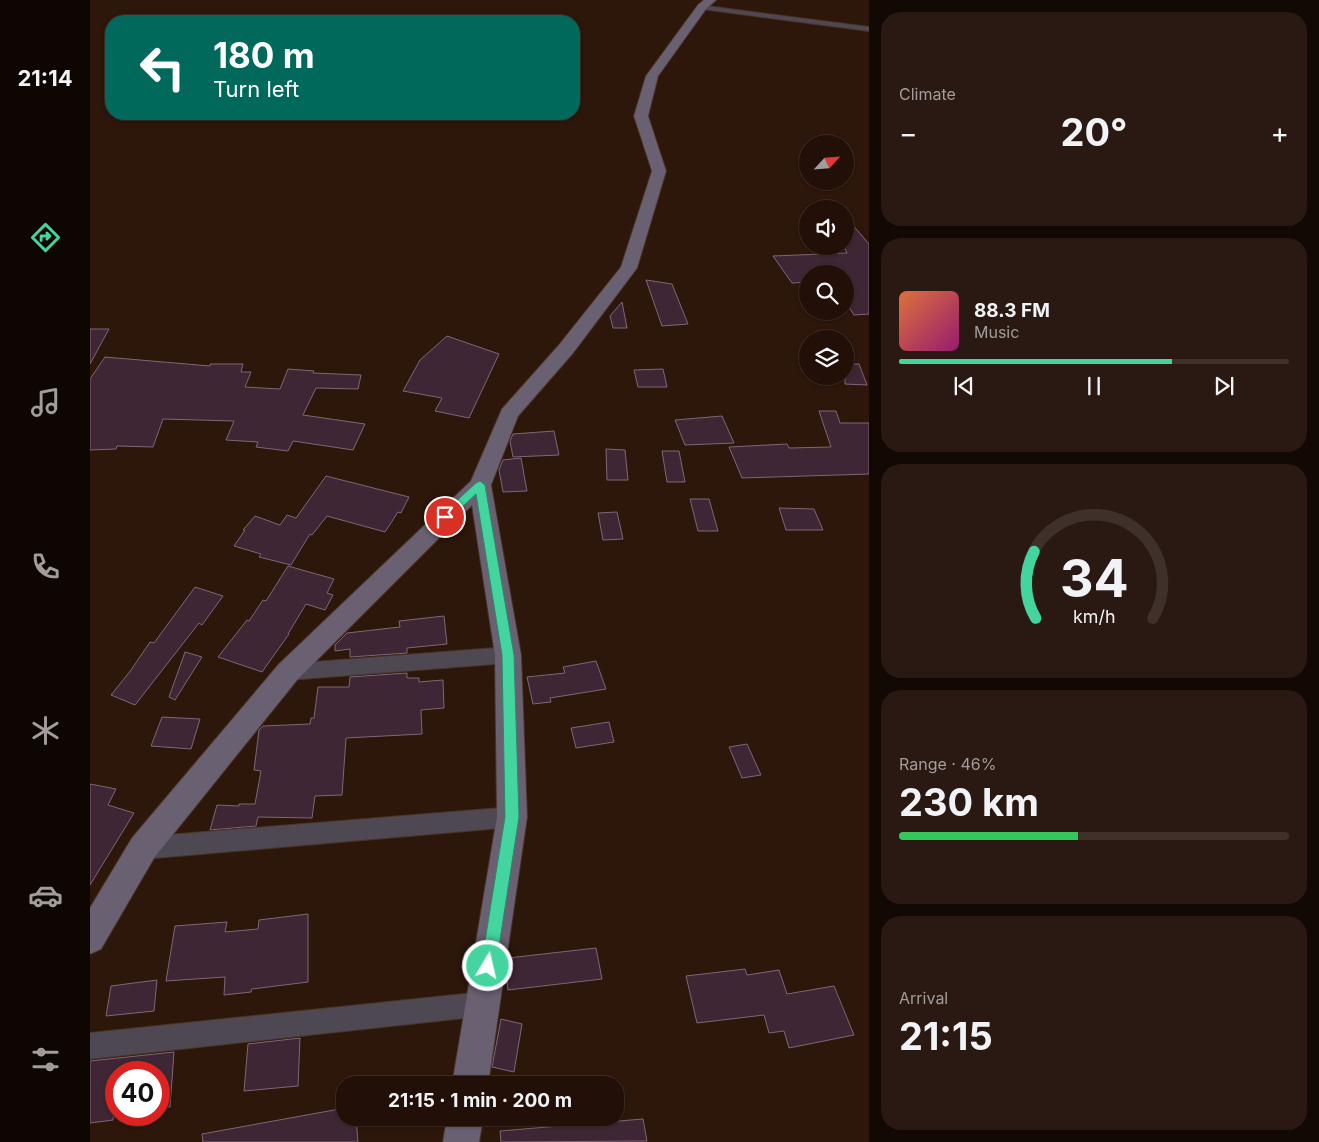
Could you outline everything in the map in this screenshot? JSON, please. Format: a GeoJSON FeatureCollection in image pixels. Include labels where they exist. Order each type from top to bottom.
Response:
{"type":"FeatureCollection","features":[{"type":"Feature","properties":{"kind":"street"},"geometry":{"type":"LineString","coordinates":[[90,938],[142,848],[288,672],[480,485],[508,414],[566,349],[629,268],[659,171],[641,116],[652,76],[707,4],[869,29]]}},
{"type":"Feature","properties":{"kind":"street"},"geometry":{"type":"LineString","coordinates":[[471,1076],[512,817],[508,655],[480,485]]}},
{"type":"Feature","properties":{"kind":"street"},"geometry":{"type":"LineString","coordinates":[[288,672],[508,655]]}},
{"type":"Feature","properties":{"kind":"street"},"geometry":{"type":"LineString","coordinates":[[142,848],[512,817]]}},
{"type":"Feature","properties":{"kind":"street"},"geometry":{"type":"LineString","coordinates":[[90,1046],[483,1004]]}},
{"type":"Feature","properties":{"kind":"street"},"geometry":{"type":"LineString","coordinates":[[461,1142],[464,1126]]}},
{"type":"Feature","properties":{"kind":"building"},"geometry":{"type":"Polygon","coordinates":[[[854,226],[869,244],[869,314],[854,315],[854,265],[799,265],[799,283],[792,283],[773,256],[854,255],[854,226]]]}},
{"type":"Feature","properties":{"kind":"building"},"geometry":{"type":"Polygon","coordinates":[[[646,280],[672,284],[688,324],[662,326],[646,280]]]}},
{"type":"Feature","properties":{"kind":"building"},"geometry":{"type":"Polygon","coordinates":[[[622,302],[627,328],[613,328],[610,316],[622,302]]]}},
{"type":"Feature","properties":{"kind":"building"},"geometry":{"type":"Polygon","coordinates":[[[90,329],[109,329],[90,364],[90,329]]]}},
{"type":"Feature","properties":{"kind":"building"},"geometry":{"type":"Polygon","coordinates":[[[447,336],[499,354],[469,418],[435,411],[442,398],[403,391],[420,360],[447,336]]]}},
{"type":"Feature","properties":{"kind":"building"},"geometry":{"type":"Polygon","coordinates":[[[105,357],[210,366],[210,364],[243,364],[241,372],[251,372],[245,387],[280,389],[288,369],[314,371],[313,373],[361,375],[358,389],[316,388],[303,415],[365,424],[353,450],[293,441],[288,451],[256,447],[258,442],[226,440],[234,421],[163,419],[153,447],[117,446],[116,449],[90,450],[90,379],[105,357]]]}},
{"type":"Feature","properties":{"kind":"building"},"geometry":{"type":"Polygon","coordinates":[[[854,364],[859,364],[867,385],[854,384],[854,364]]]}},
{"type":"Feature","properties":{"kind":"building"},"geometry":{"type":"Polygon","coordinates":[[[663,369],[667,387],[638,387],[634,370],[663,369]]]}},
{"type":"Feature","properties":{"kind":"building"},"geometry":{"type":"Polygon","coordinates":[[[819,411],[836,411],[840,423],[869,423],[869,474],[742,478],[729,447],[787,444],[789,448],[831,447],[819,411]]]}},
{"type":"Feature","properties":{"kind":"building"},"geometry":{"type":"Polygon","coordinates":[[[722,416],[734,443],[685,445],[675,420],[722,416]]]}},
{"type":"Feature","properties":{"kind":"building"},"geometry":{"type":"Polygon","coordinates":[[[554,431],[559,455],[513,457],[510,441],[513,434],[554,431]]]}},
{"type":"Feature","properties":{"kind":"building"},"geometry":{"type":"Polygon","coordinates":[[[606,449],[625,450],[628,480],[607,480],[606,449]]]}},
{"type":"Feature","properties":{"kind":"building"},"geometry":{"type":"Polygon","coordinates":[[[662,451],[679,451],[685,482],[667,482],[662,451]]]}},
{"type":"Feature","properties":{"kind":"building"},"geometry":{"type":"Polygon","coordinates":[[[521,458],[527,491],[503,492],[499,470],[503,460],[521,458]]]}},
{"type":"Feature","properties":{"kind":"building"},"geometry":{"type":"Polygon","coordinates":[[[326,476],[409,497],[401,513],[398,512],[385,532],[327,516],[312,535],[310,534],[291,565],[259,557],[261,554],[234,546],[245,530],[243,530],[255,516],[280,525],[287,515],[296,518],[326,476]]]}},
{"type":"Feature","properties":{"kind":"building"},"geometry":{"type":"Polygon","coordinates":[[[690,499],[709,499],[718,531],[698,531],[690,499]]]}},
{"type":"Feature","properties":{"kind":"building"},"geometry":{"type":"Polygon","coordinates":[[[779,508],[814,509],[823,530],[786,530],[779,508]]]}},
{"type":"Feature","properties":{"kind":"building"},"geometry":{"type":"Polygon","coordinates":[[[617,512],[623,539],[603,540],[598,513],[617,512]]]}},
{"type":"Feature","properties":{"kind":"building"},"geometry":{"type":"Polygon","coordinates":[[[288,566],[334,579],[327,593],[333,595],[325,610],[306,604],[289,634],[262,672],[218,657],[247,620],[249,621],[263,600],[266,601],[288,566]]]}},
{"type":"Feature","properties":{"kind":"building"},"geometry":{"type":"Polygon","coordinates":[[[195,587],[223,596],[202,625],[199,623],[135,705],[111,695],[150,642],[154,643],[195,587]]]}},
{"type":"Feature","properties":{"kind":"building"},"geometry":{"type":"Polygon","coordinates":[[[444,616],[447,644],[407,648],[407,653],[350,657],[350,649],[335,651],[335,645],[347,633],[400,627],[399,621],[444,616]]]}},
{"type":"Feature","properties":{"kind":"building"},"geometry":{"type":"Polygon","coordinates":[[[185,652],[202,657],[175,700],[169,697],[185,652]]]}},
{"type":"Feature","properties":{"kind":"building"},"geometry":{"type":"Polygon","coordinates":[[[596,661],[606,689],[550,698],[551,702],[533,704],[527,677],[565,673],[563,667],[596,661]]]}},
{"type":"Feature","properties":{"kind":"building"},"geometry":{"type":"Polygon","coordinates":[[[407,673],[407,678],[419,678],[419,682],[443,680],[444,708],[421,710],[422,734],[346,738],[342,795],[315,796],[312,818],[258,817],[256,826],[210,830],[217,805],[239,806],[239,804],[255,804],[261,771],[254,770],[259,730],[263,726],[310,724],[311,718],[314,718],[318,687],[349,687],[350,677],[407,673]]]}},
{"type":"Feature","properties":{"kind":"building"},"geometry":{"type":"Polygon","coordinates":[[[162,717],[200,719],[191,749],[151,746],[162,717]]]}},
{"type":"Feature","properties":{"kind":"building"},"geometry":{"type":"Polygon","coordinates":[[[609,722],[614,742],[576,748],[571,728],[609,722]]]}},
{"type":"Feature","properties":{"kind":"building"},"geometry":{"type":"Polygon","coordinates":[[[747,744],[761,775],[742,778],[729,747],[747,744]]]}},
{"type":"Feature","properties":{"kind":"building"},"geometry":{"type":"Polygon","coordinates":[[[90,784],[116,789],[108,805],[134,813],[90,885],[90,784]]]}},
{"type":"Feature","properties":{"kind":"building"},"geometry":{"type":"Polygon","coordinates":[[[308,914],[308,982],[252,989],[251,992],[224,995],[225,977],[166,981],[175,926],[227,922],[225,932],[258,929],[259,920],[308,914]]]}},
{"type":"Feature","properties":{"kind":"building"},"geometry":{"type":"Polygon","coordinates":[[[596,948],[602,979],[508,990],[506,973],[508,958],[596,948]]]}},
{"type":"Feature","properties":{"kind":"building"},"geometry":{"type":"Polygon","coordinates":[[[745,969],[747,975],[779,970],[787,994],[834,986],[854,1035],[789,1048],[784,1031],[769,1033],[764,1015],[697,1023],[686,976],[745,969]]]}},
{"type":"Feature","properties":{"kind":"building"},"geometry":{"type":"Polygon","coordinates":[[[157,980],[154,1011],[106,1016],[111,986],[157,980]]]}},
{"type":"Feature","properties":{"kind":"building"},"geometry":{"type":"Polygon","coordinates":[[[501,1019],[522,1024],[514,1072],[492,1067],[501,1019]]]}},
{"type":"Feature","properties":{"kind":"building"},"geometry":{"type":"Polygon","coordinates":[[[300,1038],[298,1086],[244,1091],[248,1044],[300,1038]]]}},
{"type":"Feature","properties":{"kind":"building"},"geometry":{"type":"Polygon","coordinates":[[[174,1052],[170,1107],[170,1061],[105,1061],[105,1121],[90,1123],[90,1061],[174,1052]]]}},
{"type":"Feature","properties":{"kind":"building"},"geometry":{"type":"Polygon","coordinates":[[[336,1110],[336,1126],[357,1126],[358,1142],[203,1142],[202,1134],[336,1110]]]}},
{"type":"Feature","properties":{"kind":"building"},"geometry":{"type":"Polygon","coordinates":[[[643,1119],[647,1141],[501,1142],[500,1131],[560,1126],[624,1126],[624,1121],[643,1119]]]}},
{"type":"Feature","properties":{"kind":"route"},"geometry":{"type":"LineString","coordinates":[[445,517],[480,485],[508,655],[512,817],[488,966]]}}]}
